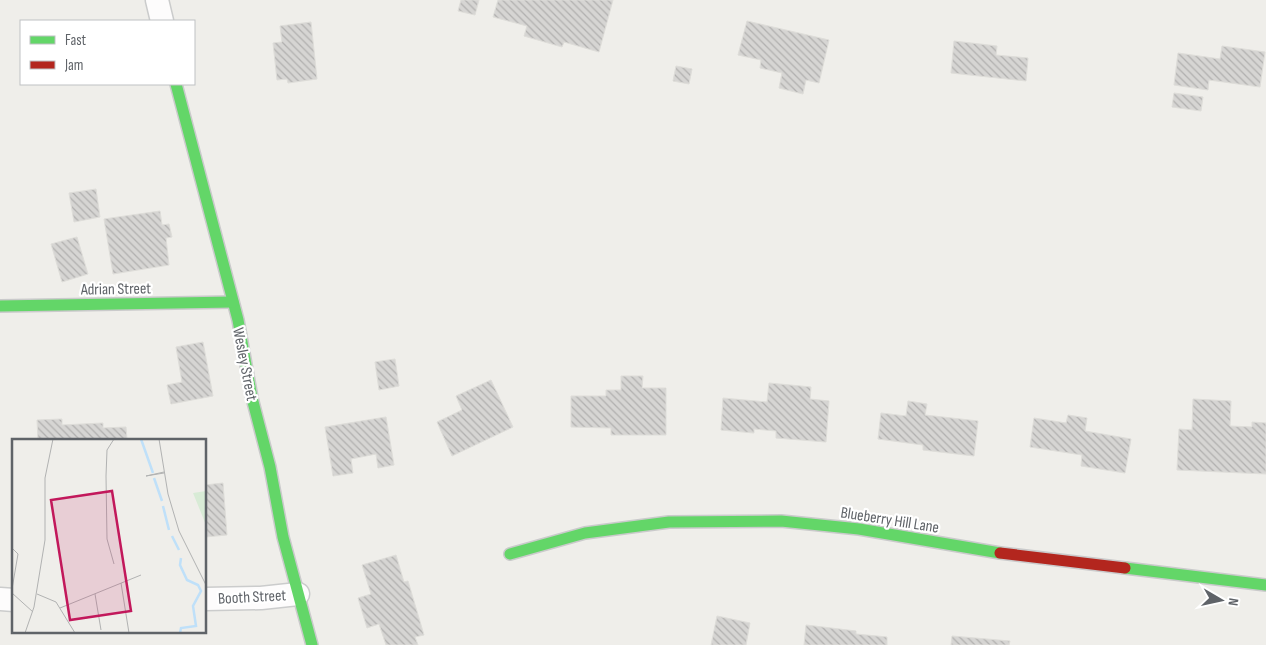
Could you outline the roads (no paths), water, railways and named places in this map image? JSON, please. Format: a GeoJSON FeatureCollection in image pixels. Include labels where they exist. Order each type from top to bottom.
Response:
{"type":"FeatureCollection","features":[{"type":"Feature","properties":{"kind":"street"},"geometry":{"type":"LineString","coordinates":[[157,0],[162,20]]}},
{"type":"Feature","properties":{"kind":"street","name":"Wesley Street"},"geometry":{"type":"LineString","coordinates":[[176,85],[233,302],[252,398],[270,467],[283,537],[312,645]]}},
{"type":"Feature","properties":{"kind":"street","name":"Adrian Street"},"geometry":{"type":"LineString","coordinates":[[0,306],[233,302]]}},
{"type":"Feature","properties":{"kind":"street","name":"Blueberry Hill Lane"},"geometry":{"type":"LineString","coordinates":[[510,554],[585,533],[669,522],[781,521],[859,529],[977,550],[1266,585]]}},
{"type":"Feature","properties":{"kind":"street","name":"Booth Street"},"geometry":{"type":"LineString","coordinates":[[206,598],[261,598],[298,594]]}}]}
